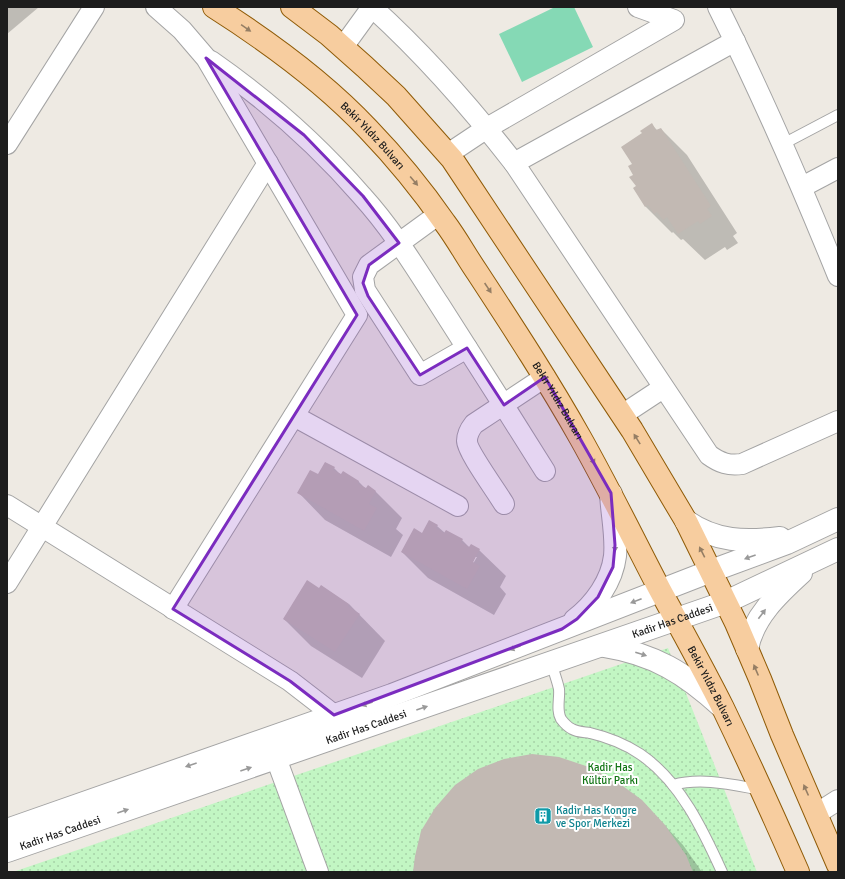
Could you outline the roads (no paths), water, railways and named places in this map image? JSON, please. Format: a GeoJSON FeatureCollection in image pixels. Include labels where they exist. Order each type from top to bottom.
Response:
{"type":"FeatureCollection","features":[{"type":"Feature","properties":{"kind":"main road","name":"Bekir Yıldız Bulvarı"},"geometry":{"type":"LineString","coordinates":[[214,7],[271,45],[335,97],[395,158],[439,214],[508,318],[545,378],[611,493],[722,707],[762,790],[798,872]]}},
{"type":"Feature","properties":{"kind":"main road"},"geometry":{"type":"LineString","coordinates":[[304,10],[396,96],[448,154],[622,415],[660,475],[686,521],[726,602],[838,864]]}},
{"type":"Feature","properties":{"kind":"street"},"geometry":{"type":"LineString","coordinates":[[7,144],[94,7]]}},
{"type":"Feature","properties":{"kind":"street"},"geometry":{"type":"LineString","coordinates":[[156,7],[182,30],[206,58],[357,315],[173,609]]}},
{"type":"Feature","properties":{"kind":"street"},"geometry":{"type":"LineString","coordinates":[[343,47],[372,7],[432,64],[487,128],[514,163],[709,455],[723,464],[742,464],[838,421]]}},
{"type":"Feature","properties":{"kind":"street"},"geometry":{"type":"LineString","coordinates":[[448,154],[487,128],[674,20],[638,7]]}},
{"type":"Feature","properties":{"kind":"street"},"geometry":{"type":"LineString","coordinates":[[718,7],[735,40],[783,144],[838,276]]}},
{"type":"Feature","properties":{"kind":"street"},"geometry":{"type":"LineString","coordinates":[[514,163],[735,40]]}},
{"type":"Feature","properties":{"kind":"street"},"geometry":{"type":"LineString","coordinates":[[206,58],[245,86],[304,135],[363,196],[399,243],[468,348],[545,471]]}},
{"type":"Feature","properties":{"kind":"street"},"geometry":{"type":"LineString","coordinates":[[7,583],[268,164]]}},
{"type":"Feature","properties":{"kind":"street"},"geometry":{"type":"LineString","coordinates":[[802,187],[838,168]]}},
{"type":"Feature","properties":{"kind":"street"},"geometry":{"type":"LineString","coordinates":[[439,214],[374,261],[366,270],[363,277],[363,283],[368,296],[420,375],[468,348]]}},
{"type":"Feature","properties":{"kind":"street"},"geometry":{"type":"LineString","coordinates":[[504,504],[471,452],[467,442],[470,430],[474,424],[545,378]]}},
{"type":"Feature","properties":{"kind":"street"},"geometry":{"type":"LineString","coordinates":[[622,415],[663,388]]}},
{"type":"Feature","properties":{"kind":"street"},"geometry":{"type":"LineString","coordinates":[[294,416],[458,506]]}},
{"type":"Feature","properties":{"kind":"street"},"geometry":{"type":"LineString","coordinates":[[562,629],[577,619],[590,606],[598,597],[610,577],[615,556],[611,493]]}},
{"type":"Feature","properties":{"kind":"street"},"geometry":{"type":"LineString","coordinates":[[7,505],[290,682],[334,715]]}},
{"type":"Feature","properties":{"kind":"street","name":"Kadir Has Caddesi"},"geometry":{"type":"LineString","coordinates":[[7,830],[392,695],[787,543],[838,519]]}},
{"type":"Feature","properties":{"kind":"street"},"geometry":{"type":"LineString","coordinates":[[686,521],[706,533],[720,538],[738,540],[768,540],[804,536]]}},
{"type":"Feature","properties":{"kind":"street"},"geometry":{"type":"LineString","coordinates":[[747,649],[752,631],[758,619],[771,603],[809,563],[838,549]]}},
{"type":"Feature","properties":{"kind":"street","name":"Kadir Has Caddesi"},"geometry":{"type":"LineString","coordinates":[[7,851],[678,620],[726,602],[809,563]]}},
{"type":"Feature","properties":{"kind":"street"},"geometry":{"type":"LineString","coordinates":[[603,645],[625,649],[662,663],[694,683],[722,707]]}},
{"type":"Feature","properties":{"kind":"street"},"geometry":{"type":"LineString","coordinates":[[276,758],[318,872]]}},
{"type":"Feature","properties":{"kind":"street"},"geometry":{"type":"LineString","coordinates":[[816,814],[838,800]]}},
{"type":"Feature","properties":{"kind":"lane"},"geometry":{"type":"LineString","coordinates":[[783,144],[838,115]]}},
{"type":"Feature","properties":{"kind":"lane"},"geometry":{"type":"LineString","coordinates":[[552,663],[559,690],[560,718],[573,730],[607,738],[640,754],[655,766],[673,785],[694,817],[722,872]]}},
{"type":"Feature","properties":{"kind":"lane"},"geometry":{"type":"LineString","coordinates":[[673,785],[686,781],[708,782],[762,790]]}},
{"type":"Feature","properties":{"kind":"place","name":"Kadir Has Kongre ve Spor Merkezi"},"geometry":{"type":"Point","coordinates":[543,816]}},
{"type":"Feature","properties":{"kind":"park label","name":"Kadir Has Kültür Parkı"},"geometry":{"type":"Point","coordinates":[610,773]}}]}
